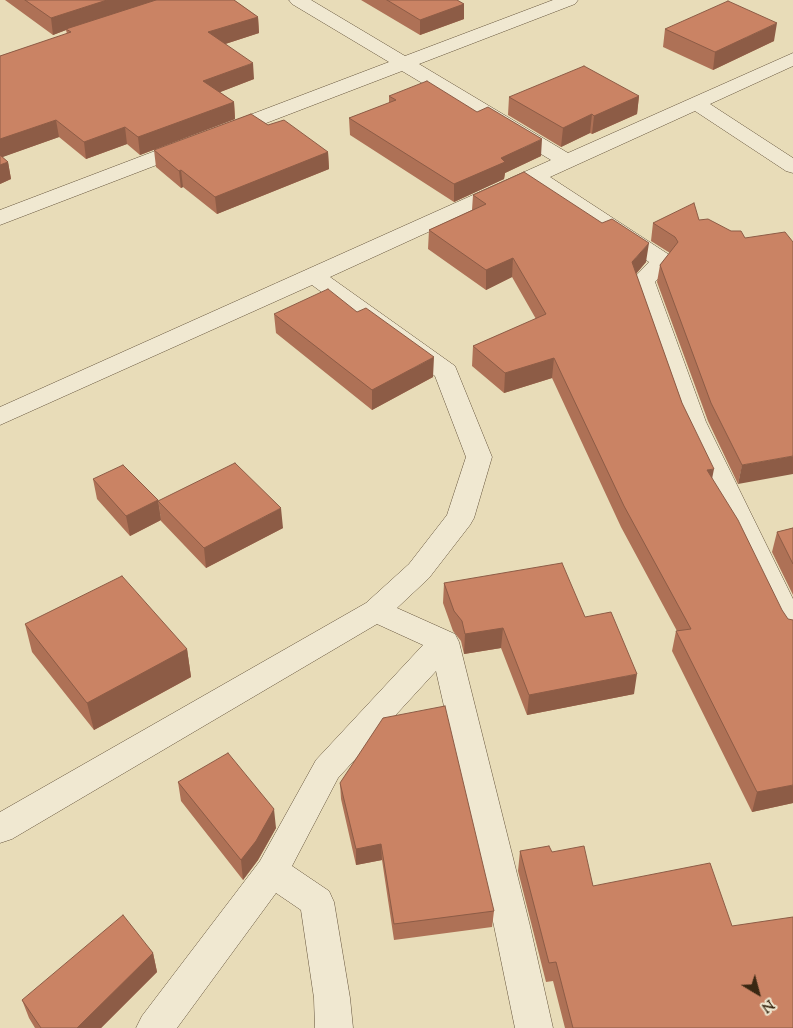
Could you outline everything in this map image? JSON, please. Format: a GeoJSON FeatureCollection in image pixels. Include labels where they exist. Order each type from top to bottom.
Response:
{"type":"FeatureCollection","features":[{"type":"Feature","properties":{"kind":"street"},"geometry":{"type":"LineString","coordinates":[[298,0],[568,162]]}},
{"type":"Feature","properties":{"kind":"street"},"geometry":{"type":"LineString","coordinates":[[0,218],[570,0]]}},
{"type":"Feature","properties":{"kind":"street"},"geometry":{"type":"LineString","coordinates":[[0,417],[793,60]]}},
{"type":"Feature","properties":{"kind":"street"},"geometry":{"type":"LineString","coordinates":[[696,103],[793,167]]}},
{"type":"Feature","properties":{"kind":"street"},"geometry":{"type":"LineString","coordinates":[[536,177],[663,261],[643,281],[693,422],[793,629]]}},
{"type":"Feature","properties":{"kind":"street"},"geometry":{"type":"LineString","coordinates":[[0,829],[376,611],[419,571],[460,518],[479,457],[446,372],[313,275]]}},
{"type":"Feature","properties":{"kind":"street"},"geometry":{"type":"LineString","coordinates":[[376,611],[444,642]]}},
{"type":"Feature","properties":{"kind":"street"},"geometry":{"type":"LineString","coordinates":[[155,1028],[272,871],[327,770],[444,642]]}},
{"type":"Feature","properties":{"kind":"street"},"geometry":{"type":"LineString","coordinates":[[444,642],[512,926],[534,1028]]}},
{"type":"Feature","properties":{"kind":"street"},"geometry":{"type":"LineString","coordinates":[[272,871],[317,902],[332,998],[334,1028]]}},
{"type":"Feature","properties":{"kind":"building"},"geometry":{"type":"Polygon","coordinates":[[[25,0],[107,0],[51,18],[25,0]]]}},
{"type":"Feature","properties":{"kind":"building"},"geometry":{"type":"Polygon","coordinates":[[[156,0],[234,0],[258,17],[208,32],[253,63],[203,81],[234,102],[138,137],[125,127],[84,142],[56,120],[0,139],[0,56],[71,32],[66,29],[156,0]]]}},
{"type":"Feature","properties":{"kind":"building"},"geometry":{"type":"Polygon","coordinates":[[[387,0],[457,0],[464,4],[420,20],[387,0]]]}},
{"type":"Feature","properties":{"kind":"building"},"geometry":{"type":"Polygon","coordinates":[[[728,1],[777,23],[715,52],[665,29],[728,1]]]}},
{"type":"Feature","properties":{"kind":"building"},"geometry":{"type":"Polygon","coordinates":[[[584,66],[639,96],[594,116],[592,114],[563,128],[509,97],[584,66]]]}},
{"type":"Feature","properties":{"kind":"building"},"geometry":{"type":"Polygon","coordinates":[[[427,81],[477,112],[488,107],[542,139],[501,158],[505,162],[454,184],[349,118],[396,100],[389,96],[427,81]]]}},
{"type":"Feature","properties":{"kind":"building"},"geometry":{"type":"Polygon","coordinates":[[[251,114],[268,125],[284,120],[328,152],[215,197],[154,150],[251,114]]]}},
{"type":"Feature","properties":{"kind":"building"},"geometry":{"type":"Polygon","coordinates":[[[0,155],[8,162],[0,165],[0,155]]]}},
{"type":"Feature","properties":{"kind":"building"},"geometry":{"type":"Polygon","coordinates":[[[524,172],[602,223],[612,219],[649,243],[632,262],[682,403],[714,469],[707,470],[738,520],[782,610],[788,619],[793,620],[793,785],[757,792],[676,631],[691,629],[624,506],[554,358],[505,373],[473,346],[546,314],[513,258],[486,270],[429,230],[486,204],[473,195],[524,172]]]}},
{"type":"Feature","properties":{"kind":"building"},"geometry":{"type":"Polygon","coordinates":[[[694,203],[699,220],[708,219],[731,231],[741,231],[745,238],[785,232],[793,242],[793,456],[742,465],[711,403],[660,265],[678,242],[675,237],[653,223],[694,203]]]}},
{"type":"Feature","properties":{"kind":"building"},"geometry":{"type":"Polygon","coordinates":[[[328,289],[357,312],[366,308],[434,357],[372,390],[274,314],[328,289]]]}},
{"type":"Feature","properties":{"kind":"building"},"geometry":{"type":"Polygon","coordinates":[[[235,463],[281,508],[204,548],[158,501],[235,463]]]}},
{"type":"Feature","properties":{"kind":"building"},"geometry":{"type":"Polygon","coordinates":[[[123,465],[158,500],[126,516],[93,479],[123,465]]]}},
{"type":"Feature","properties":{"kind":"building"},"geometry":{"type":"Polygon","coordinates":[[[793,528],[793,564],[777,532],[793,528]]]}},
{"type":"Feature","properties":{"kind":"building"},"geometry":{"type":"Polygon","coordinates":[[[562,563],[585,617],[611,612],[637,674],[529,695],[503,628],[465,634],[462,621],[454,611],[444,583],[562,563]]]}},
{"type":"Feature","properties":{"kind":"building"},"geometry":{"type":"Polygon","coordinates":[[[122,576],[187,649],[87,703],[25,624],[122,576]]]}},
{"type":"Feature","properties":{"kind":"building"},"geometry":{"type":"Polygon","coordinates":[[[445,706],[494,911],[394,924],[381,844],[356,849],[340,783],[383,718],[445,706]]]}},
{"type":"Feature","properties":{"kind":"building"},"geometry":{"type":"Polygon","coordinates":[[[228,753],[274,809],[256,841],[241,860],[178,782],[228,753]]]}},
{"type":"Feature","properties":{"kind":"building"},"geometry":{"type":"Polygon","coordinates":[[[549,846],[552,852],[584,846],[593,886],[710,863],[732,926],[793,917],[793,1028],[573,1028],[556,962],[549,963],[520,851],[549,846]]]}},
{"type":"Feature","properties":{"kind":"building"},"geometry":{"type":"Polygon","coordinates":[[[123,915],[153,953],[77,1028],[41,1028],[22,1000],[123,915]]]}}]}
